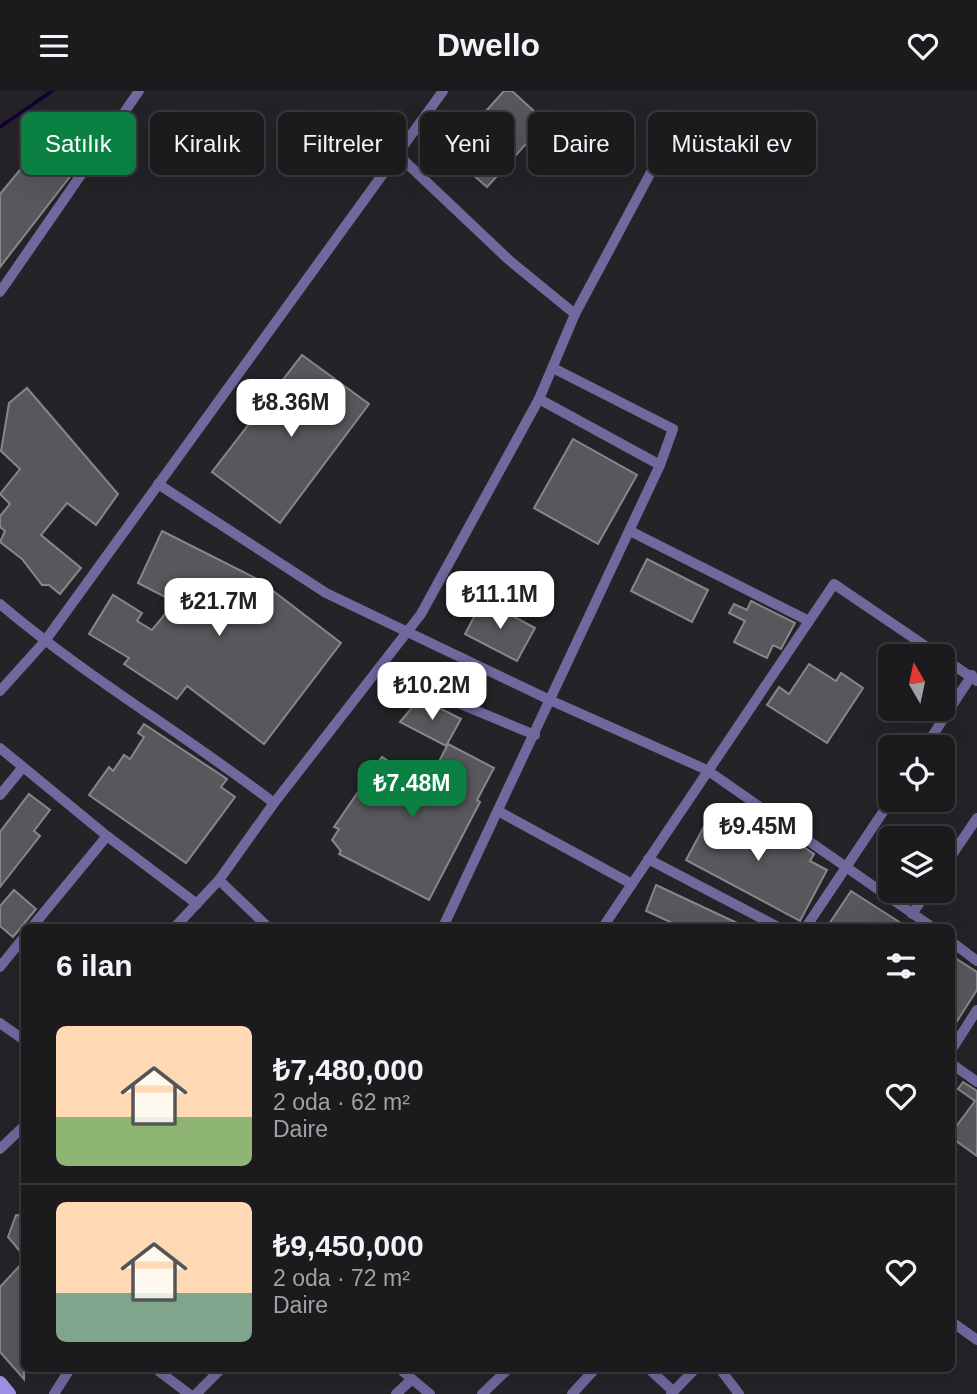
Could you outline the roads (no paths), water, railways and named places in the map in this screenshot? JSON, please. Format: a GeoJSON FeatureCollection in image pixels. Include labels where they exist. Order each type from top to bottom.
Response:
{"type":"FeatureCollection","features":[{"type":"Feature","properties":{"kind":"main road"},"geometry":{"type":"LineString","coordinates":[[0,1383],[9,1394]]}},
{"type":"Feature","properties":{"kind":"street"},"geometry":{"type":"LineString","coordinates":[[0,292],[139,91]]}},
{"type":"Feature","properties":{"kind":"street"},"geometry":{"type":"LineString","coordinates":[[406,142],[443,91]]}},
{"type":"Feature","properties":{"kind":"street"},"geometry":{"type":"LineString","coordinates":[[406,163],[509,260],[575,314]]}},
{"type":"Feature","properties":{"kind":"street"},"geometry":{"type":"LineString","coordinates":[[0,691],[45,642],[382,175]]}},
{"type":"Feature","properties":{"kind":"street"},"geometry":{"type":"LineString","coordinates":[[179,924],[219,880],[274,803],[421,614],[539,399],[575,314],[649,175]]}},
{"type":"Feature","properties":{"kind":"street"},"geometry":{"type":"LineString","coordinates":[[444,924],[552,701],[660,465],[673,429],[553,367]]}},
{"type":"Feature","properties":{"kind":"street"},"geometry":{"type":"LineString","coordinates":[[539,399],[660,465]]}},
{"type":"Feature","properties":{"kind":"street"},"geometry":{"type":"LineString","coordinates":[[158,484],[326,593],[552,701],[707,770],[927,924]]}},
{"type":"Feature","properties":{"kind":"street"},"geometry":{"type":"LineString","coordinates":[[630,531],[809,621]]}},
{"type":"Feature","properties":{"kind":"street"},"geometry":{"type":"LineString","coordinates":[[605,924],[834,584],[975,678],[934,735]]}},
{"type":"Feature","properties":{"kind":"street"},"geometry":{"type":"LineString","coordinates":[[0,604],[45,642],[229,767],[274,803]]}},
{"type":"Feature","properties":{"kind":"street"},"geometry":{"type":"LineString","coordinates":[[378,670],[535,735]]}},
{"type":"Feature","properties":{"kind":"street"},"geometry":{"type":"LineString","coordinates":[[0,748],[107,836],[197,904]]}},
{"type":"Feature","properties":{"kind":"street"},"geometry":{"type":"LineString","coordinates":[[0,795],[23,767]]}},
{"type":"Feature","properties":{"kind":"street"},"geometry":{"type":"LineString","coordinates":[[498,811],[632,884]]}},
{"type":"Feature","properties":{"kind":"street"},"geometry":{"type":"LineString","coordinates":[[808,924],[883,812]]}},
{"type":"Feature","properties":{"kind":"street"},"geometry":{"type":"LineString","coordinates":[[955,850],[977,818]]}},
{"type":"Feature","properties":{"kind":"street"},"geometry":{"type":"LineString","coordinates":[[34,924],[107,836]]}},
{"type":"Feature","properties":{"kind":"street"},"geometry":{"type":"LineString","coordinates":[[648,859],[772,924]]}},
{"type":"Feature","properties":{"kind":"street"},"geometry":{"type":"LineString","coordinates":[[219,880],[265,924]]}},
{"type":"Feature","properties":{"kind":"street"},"geometry":{"type":"LineString","coordinates":[[912,914],[920,903]]}},
{"type":"Feature","properties":{"kind":"street"},"geometry":{"type":"LineString","coordinates":[[0,967],[21,941]]}},
{"type":"Feature","properties":{"kind":"street"},"geometry":{"type":"LineString","coordinates":[[955,944],[977,961]]}},
{"type":"Feature","properties":{"kind":"street"},"geometry":{"type":"LineString","coordinates":[[955,1044],[977,1010]]}},
{"type":"Feature","properties":{"kind":"street"},"geometry":{"type":"LineString","coordinates":[[2,1028],[21,1038]]}},
{"type":"Feature","properties":{"kind":"street"},"geometry":{"type":"LineString","coordinates":[[955,1066],[977,1082]]}},
{"type":"Feature","properties":{"kind":"street"},"geometry":{"type":"LineString","coordinates":[[0,1149],[21,1129]]}},
{"type":"Feature","properties":{"kind":"street"},"geometry":{"type":"LineString","coordinates":[[955,1324],[977,1340]]}},
{"type":"Feature","properties":{"kind":"street"},"geometry":{"type":"LineString","coordinates":[[54,1394],[68,1372]]}},
{"type":"Feature","properties":{"kind":"street"},"geometry":{"type":"LineString","coordinates":[[160,1372],[189,1394]]}},
{"type":"Feature","properties":{"kind":"street"},"geometry":{"type":"LineString","coordinates":[[196,1394],[218,1372]]}},
{"type":"Feature","properties":{"kind":"street"},"geometry":{"type":"LineString","coordinates":[[396,1394],[406,1372],[430,1394]]}},
{"type":"Feature","properties":{"kind":"street"},"geometry":{"type":"LineString","coordinates":[[482,1394],[505,1372]]}},
{"type":"Feature","properties":{"kind":"street"},"geometry":{"type":"LineString","coordinates":[[572,1394],[592,1372]]}},
{"type":"Feature","properties":{"kind":"street"},"geometry":{"type":"LineString","coordinates":[[652,1372],[672,1393],[692,1372]]}},
{"type":"Feature","properties":{"kind":"street"},"geometry":{"type":"LineString","coordinates":[[722,1372],[740,1394]]}},
{"type":"Feature","properties":{"kind":"waterway"},"geometry":{"type":"LineString","coordinates":[[0,127],[52,91]]}}]}
